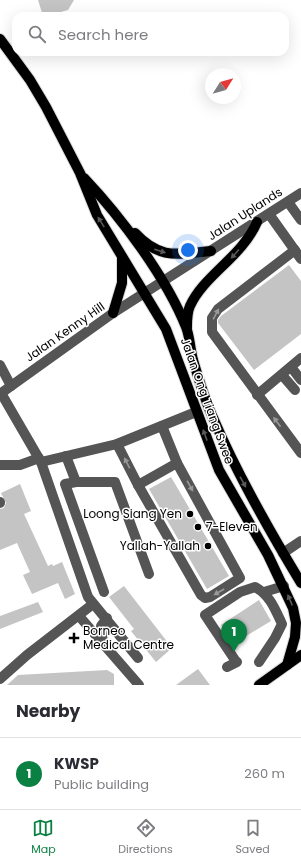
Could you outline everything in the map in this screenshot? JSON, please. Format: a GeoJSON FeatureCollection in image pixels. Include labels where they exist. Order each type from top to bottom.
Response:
{"type":"FeatureCollection","features":[{"type":"Feature","properties":{"kind":"main road","name":"Jalan Ong Tiang Swee"},"geometry":{"type":"LineString","coordinates":[[0,39],[12,55]]}},
{"type":"Feature","properties":{"kind":"main road","name":"Jalan Ong Tiang Swee"},"geometry":{"type":"LineString","coordinates":[[12,56],[30,80],[80,173],[97,215],[146,293],[170,338],[218,470],[284,586],[293,608],[296,623],[293,644],[287,665]]}},
{"type":"Feature","properties":{"kind":"main road","name":"Jalan Ong Tiang Swee"},"geometry":{"type":"LineString","coordinates":[[80,173],[111,207],[163,282],[186,328],[193,359],[213,418],[238,473],[301,582]]}},
{"type":"Feature","properties":{"kind":"main road"},"geometry":{"type":"LineString","coordinates":[[111,207],[150,248],[167,253],[211,251]]}},
{"type":"Feature","properties":{"kind":"main road"},"geometry":{"type":"LineString","coordinates":[[186,328],[189,308],[196,294],[247,240],[257,222]]}},
{"type":"Feature","properties":{"kind":"main road"},"geometry":{"type":"LineString","coordinates":[[113,313],[122,283],[121,255]]}},
{"type":"Feature","properties":{"kind":"main road"},"geometry":{"type":"LineString","coordinates":[[259,685],[301,655]]}},
{"type":"Feature","properties":{"kind":"street","name":"Jalan Uplands"},"geometry":{"type":"LineString","coordinates":[[146,293],[301,193]]}},
{"type":"Feature","properties":{"kind":"street"},"geometry":{"type":"LineString","coordinates":[[288,202],[301,220]]}},
{"type":"Feature","properties":{"kind":"street"},"geometry":{"type":"LineString","coordinates":[[269,214],[298,255],[218,309],[212,318],[212,332],[301,453]]}},
{"type":"Feature","properties":{"kind":"street","name":"Jalan Kenny Hill"},"geometry":{"type":"LineString","coordinates":[[0,394],[113,313],[146,293]]}},
{"type":"Feature","properties":{"kind":"street"},"geometry":{"type":"LineString","coordinates":[[257,395],[301,358]]}},
{"type":"Feature","properties":{"kind":"street"},"geometry":{"type":"LineString","coordinates":[[0,365],[11,386]]}},
{"type":"Feature","properties":{"kind":"street"},"geometry":{"type":"LineString","coordinates":[[291,367],[301,380]]}},
{"type":"Feature","properties":{"kind":"street"},"geometry":{"type":"LineString","coordinates":[[282,375],[295,390]]}},
{"type":"Feature","properties":{"kind":"street"},"geometry":{"type":"LineString","coordinates":[[0,394],[40,460],[83,585],[94,604],[107,618],[138,658]]}},
{"type":"Feature","properties":{"kind":"street"},"geometry":{"type":"LineString","coordinates":[[0,465],[20,464],[66,456],[117,444],[196,412]]}},
{"type":"Feature","properties":{"kind":"street"},"geometry":{"type":"LineString","coordinates":[[117,444],[138,485],[201,595],[205,598],[210,597],[240,578],[177,462],[162,426]]}},
{"type":"Feature","properties":{"kind":"street"},"geometry":{"type":"LineString","coordinates":[[66,456],[76,482]]}},
{"type":"Feature","properties":{"kind":"street"},"geometry":{"type":"LineString","coordinates":[[138,485],[177,462]]}},
{"type":"Feature","properties":{"kind":"street"},"geometry":{"type":"LineString","coordinates":[[104,592],[65,484],[76,482],[115,482],[149,574]]}},
{"type":"Feature","properties":{"kind":"street"},"geometry":{"type":"LineString","coordinates":[[283,553],[301,540]]}},
{"type":"Feature","properties":{"kind":"street"},"geometry":{"type":"LineString","coordinates":[[234,583],[240,592]]}},
{"type":"Feature","properties":{"kind":"street"},"geometry":{"type":"LineString","coordinates":[[264,592],[284,586]]}},
{"type":"Feature","properties":{"kind":"street"},"geometry":{"type":"LineString","coordinates":[[227,667],[237,662],[205,615],[240,592],[255,588],[264,592],[274,607],[282,624],[275,638],[259,662]]}},
{"type":"Feature","properties":{"kind":"street"},"geometry":{"type":"LineString","coordinates":[[0,680],[27,655],[94,604]]}},
{"type":"Feature","properties":{"kind":"street"},"geometry":{"type":"LineString","coordinates":[[78,616],[140,685]]}},
{"type":"Feature","properties":{"kind":"street"},"geometry":{"type":"LineString","coordinates":[[103,643],[101,626],[107,618]]}},
{"type":"Feature","properties":{"kind":"building"},"geometry":{"type":"Polygon","coordinates":[[[38,0],[74,0],[68,10],[61,12],[42,12],[38,0]]]}},
{"type":"Feature","properties":{"kind":"building"},"geometry":{"type":"Polygon","coordinates":[[[289,265],[301,281],[301,334],[254,370],[218,323],[218,320],[221,316],[289,265]]]}},
{"type":"Feature","properties":{"kind":"building"},"geometry":{"type":"Polygon","coordinates":[[[171,477],[229,576],[207,589],[149,489],[171,477]]]}},
{"type":"Feature","properties":{"kind":"building"},"geometry":{"type":"Polygon","coordinates":[[[20,484],[31,511],[24,514],[48,566],[52,564],[53,566],[62,562],[75,594],[65,599],[58,583],[32,594],[23,575],[30,572],[17,543],[0,550],[0,509],[4,508],[6,503],[1,493],[20,484]]]}},
{"type":"Feature","properties":{"kind":"building"},"geometry":{"type":"Polygon","coordinates":[[[124,586],[172,648],[156,662],[131,631],[134,629],[109,597],[124,586]]]}},
{"type":"Feature","properties":{"kind":"building"},"geometry":{"type":"Polygon","coordinates":[[[259,600],[271,621],[233,644],[221,625],[259,600]]]}},
{"type":"Feature","properties":{"kind":"building"},"geometry":{"type":"Polygon","coordinates":[[[38,602],[43,612],[0,629],[0,616],[38,602]]]}},
{"type":"Feature","properties":{"kind":"building"},"geometry":{"type":"Polygon","coordinates":[[[198,669],[210,685],[176,685],[198,669]]]}},
{"type":"Feature","properties":{"kind":"building"},"geometry":{"type":"Polygon","coordinates":[[[107,670],[114,674],[114,685],[7,685],[18,675],[107,670]]]}},
{"type":"Feature","properties":{"kind":"place","name":"Loong Siang Yen"},"geometry":{"type":"Point","coordinates":[190,514]}},
{"type":"Feature","properties":{"kind":"place","name":"7-Eleven"},"geometry":{"type":"Point","coordinates":[198,527]}},
{"type":"Feature","properties":{"kind":"place","name":"Yallah-Yallah"},"geometry":{"type":"Point","coordinates":[208,546]}},
{"type":"Feature","properties":{"kind":"place","name":"Borneo Medical Centre"},"geometry":{"type":"Point","coordinates":[74,638]}},
{"type":"Feature","properties":{"kind":"place","name":"KWSP"},"geometry":{"type":"Point","coordinates":[234,652]}}]}
